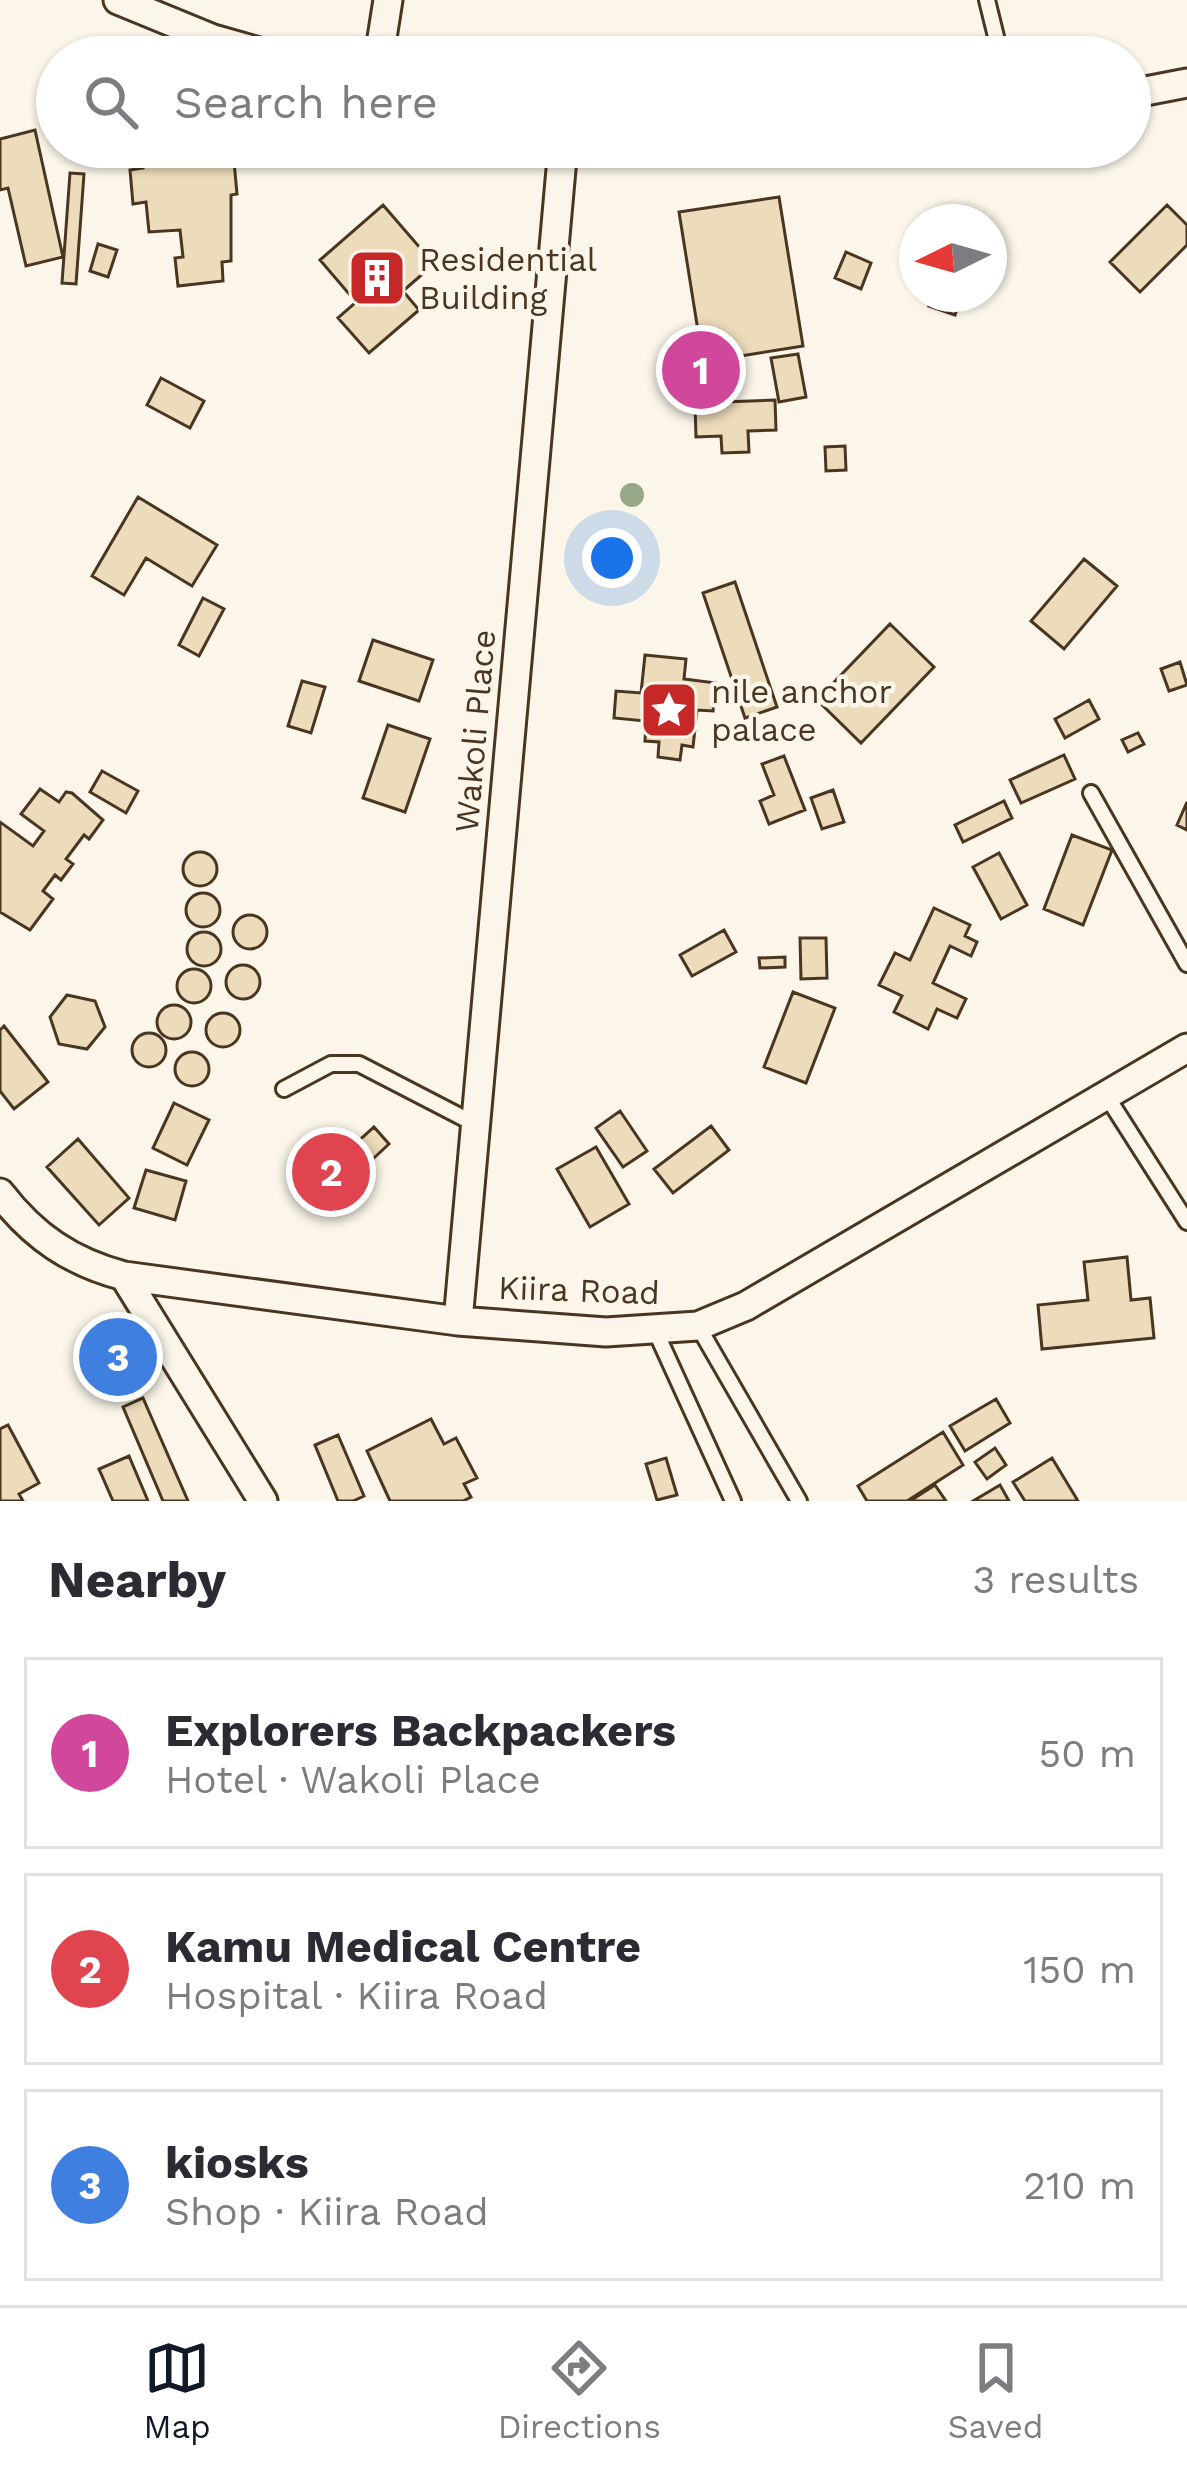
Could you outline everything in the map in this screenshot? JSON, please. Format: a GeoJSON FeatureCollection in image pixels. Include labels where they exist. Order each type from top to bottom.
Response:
{"type":"FeatureCollection","features":[{"type":"Feature","properties":{"kind":"street"},"geometry":{"type":"LineString","coordinates":[[118,0],[206,36]]}},
{"type":"Feature","properties":{"kind":"street"},"geometry":{"type":"LineString","coordinates":[[382,36],[388,0]]}},
{"type":"Feature","properties":{"kind":"street"},"geometry":{"type":"LineString","coordinates":[[1151,90],[1187,83]]}},
{"type":"Feature","properties":{"kind":"street","name":"Wakoli Place"},"geometry":{"type":"LineString","coordinates":[[458,1321],[561,168]]}},
{"type":"Feature","properties":{"kind":"street","name":"Kiira Road"},"geometry":{"type":"LineString","coordinates":[[0,1193],[20,1220],[59,1252],[124,1276],[458,1321],[606,1332],[698,1327],[746,1306],[1187,1048]]}},
{"type":"Feature","properties":{"kind":"street"},"geometry":{"type":"LineString","coordinates":[[124,1276],[263,1501]]}},
{"type":"Feature","properties":{"kind":"lane"},"geometry":{"type":"LineString","coordinates":[[987,0],[996,36]]}},
{"type":"Feature","properties":{"kind":"lane"},"geometry":{"type":"LineString","coordinates":[[1091,793],[1187,964]]}},
{"type":"Feature","properties":{"kind":"lane"},"geometry":{"type":"LineString","coordinates":[[284,1089],[331,1064],[359,1064],[476,1124]]}},
{"type":"Feature","properties":{"kind":"lane"},"geometry":{"type":"LineString","coordinates":[[1106,1095],[1187,1222]]}},
{"type":"Feature","properties":{"kind":"lane"},"geometry":{"type":"LineString","coordinates":[[698,1327],[799,1501]]}},
{"type":"Feature","properties":{"kind":"lane"},"geometry":{"type":"LineString","coordinates":[[655,1330],[734,1501]]}},
{"type":"Feature","properties":{"kind":"building"},"geometry":{"type":"Polygon","coordinates":[[[35,130],[36,168],[43,168],[63,257],[26,266],[8,188],[0,190],[0,139],[35,130]]]}},
{"type":"Feature","properties":{"kind":"building"},"geometry":{"type":"Polygon","coordinates":[[[235,168],[231,261],[222,262],[223,281],[178,286],[175,258],[183,257],[180,230],[149,232],[146,202],[133,204],[130,170],[235,168]]]}},
{"type":"Feature","properties":{"kind":"building"},"geometry":{"type":"Polygon","coordinates":[[[70,173],[84,174],[76,284],[62,283],[70,173]]]}},
{"type":"Feature","properties":{"kind":"building"},"geometry":{"type":"Polygon","coordinates":[[[779,197],[803,346],[703,362],[679,212],[779,197]]]}},
{"type":"Feature","properties":{"kind":"building","name":"Residential Building"},"geometry":{"type":"Polygon","coordinates":[[[383,205],[434,264],[403,291],[419,310],[369,353],[338,318],[356,302],[320,260],[383,205]]]}},
{"type":"Feature","properties":{"kind":"building"},"geometry":{"type":"Polygon","coordinates":[[[1167,205],[1187,225],[1187,245],[1140,292],[1110,262],[1167,205]]]}},
{"type":"Feature","properties":{"kind":"building"},"geometry":{"type":"Polygon","coordinates":[[[98,244],[117,250],[108,277],[90,271],[98,244]]]}},
{"type":"Feature","properties":{"kind":"building"},"geometry":{"type":"Polygon","coordinates":[[[846,252],[871,263],[861,289],[835,278],[846,252]]]}},
{"type":"Feature","properties":{"kind":"building"},"geometry":{"type":"Polygon","coordinates":[[[798,354],[806,397],[779,402],[771,358],[798,354]]]}},
{"type":"Feature","properties":{"kind":"building"},"geometry":{"type":"Polygon","coordinates":[[[161,378],[204,401],[190,428],[147,405],[161,378]]]}},
{"type":"Feature","properties":{"kind":"building"},"geometry":{"type":"Polygon","coordinates":[[[775,400],[776,430],[748,431],[749,452],[722,453],[721,436],[696,437],[695,403],[775,400]]]}},
{"type":"Feature","properties":{"kind":"building"},"geometry":{"type":"Polygon","coordinates":[[[845,446],[846,470],[826,471],[825,447],[845,446]]]}},
{"type":"Feature","properties":{"kind":"building"},"geometry":{"type":"Polygon","coordinates":[[[138,497],[217,545],[192,586],[146,558],[124,595],[92,576],[138,497]]]}},
{"type":"Feature","properties":{"kind":"building"},"geometry":{"type":"Polygon","coordinates":[[[1084,559],[1117,586],[1064,649],[1031,621],[1084,559]]]}},
{"type":"Feature","properties":{"kind":"building"},"geometry":{"type":"Polygon","coordinates":[[[735,582],[777,707],[745,718],[703,593],[735,582]]]}},
{"type":"Feature","properties":{"kind":"building"},"geometry":{"type":"Polygon","coordinates":[[[203,598],[224,609],[199,656],[179,645],[203,598]]]}},
{"type":"Feature","properties":{"kind":"building"},"geometry":{"type":"Polygon","coordinates":[[[890,624],[934,667],[861,743],[817,700],[890,624]]]}},
{"type":"Feature","properties":{"kind":"building"},"geometry":{"type":"Polygon","coordinates":[[[373,640],[433,660],[419,701],[359,681],[373,640]]]}},
{"type":"Feature","properties":{"kind":"building"},"geometry":{"type":"Polygon","coordinates":[[[645,655],[686,659],[684,679],[716,683],[713,711],[697,710],[693,747],[682,745],[680,760],[658,757],[659,742],[645,741],[646,721],[614,718],[616,691],[641,693],[645,655]]]}},
{"type":"Feature","properties":{"kind":"building"},"geometry":{"type":"Polygon","coordinates":[[[1180,662],[1187,685],[1169,691],[1161,669],[1180,662]]]}},
{"type":"Feature","properties":{"kind":"building"},"geometry":{"type":"Polygon","coordinates":[[[302,681],[325,687],[311,733],[288,726],[302,681]]]}},
{"type":"Feature","properties":{"kind":"building"},"geometry":{"type":"Polygon","coordinates":[[[1089,700],[1099,719],[1065,738],[1055,719],[1089,700]]]}},
{"type":"Feature","properties":{"kind":"building"},"geometry":{"type":"Polygon","coordinates":[[[388,725],[430,739],[405,812],[363,798],[388,725]]]}},
{"type":"Feature","properties":{"kind":"building"},"geometry":{"type":"Polygon","coordinates":[[[1138,733],[1144,744],[1128,752],[1122,740],[1138,733]]]}},
{"type":"Feature","properties":{"kind":"building"},"geometry":{"type":"Polygon","coordinates":[[[1064,755],[1075,779],[1021,803],[1010,780],[1064,755]]]}},
{"type":"Feature","properties":{"kind":"building"},"geometry":{"type":"Polygon","coordinates":[[[784,756],[805,810],[769,824],[760,801],[774,795],[762,764],[784,756]]]}},
{"type":"Feature","properties":{"kind":"building"},"geometry":{"type":"Polygon","coordinates":[[[102,771],[138,791],[126,813],[90,792],[102,771]]]}},
{"type":"Feature","properties":{"kind":"building"},"geometry":{"type":"Polygon","coordinates":[[[40,789],[59,802],[66,792],[72,793],[103,820],[66,859],[73,864],[61,880],[55,875],[43,891],[53,899],[30,930],[0,912],[0,822],[33,846],[44,831],[21,814],[40,789]]]}},
{"type":"Feature","properties":{"kind":"building"},"geometry":{"type":"Polygon","coordinates":[[[833,790],[844,822],[822,829],[811,798],[833,790]]]}},
{"type":"Feature","properties":{"kind":"building"},"geometry":{"type":"Polygon","coordinates":[[[1004,801],[1012,818],[963,842],[955,825],[1004,801]]]}},
{"type":"Feature","properties":{"kind":"building"},"geometry":{"type":"Polygon","coordinates":[[[1187,802],[1187,830],[1177,825],[1187,802]]]}},
{"type":"Feature","properties":{"kind":"building"},"geometry":{"type":"Polygon","coordinates":[[[1072,835],[1112,850],[1083,925],[1044,909],[1072,835]]]}},
{"type":"Feature","properties":{"kind":"building"},"geometry":{"type":"Polygon","coordinates":[[[200,852],[212,857],[217,869],[212,881],[200,886],[188,881],[183,869],[188,857],[200,852]]]}},
{"type":"Feature","properties":{"kind":"building"},"geometry":{"type":"Polygon","coordinates":[[[999,853],[1027,905],[1001,919],[973,867],[999,853]]]}},
{"type":"Feature","properties":{"kind":"building"},"geometry":{"type":"Polygon","coordinates":[[[203,893],[215,898],[220,910],[215,922],[203,927],[191,922],[186,910],[191,898],[203,893]]]}},
{"type":"Feature","properties":{"kind":"building"},"geometry":{"type":"Polygon","coordinates":[[[934,908],[970,925],[965,936],[977,942],[971,956],[950,946],[933,983],[966,999],[957,1018],[937,1009],[928,1029],[894,1012],[902,996],[879,985],[895,953],[910,960],[934,908]]]}},
{"type":"Feature","properties":{"kind":"building"},"geometry":{"type":"Polygon","coordinates":[[[250,915],[262,920],[267,932],[262,944],[250,949],[238,944],[233,932],[238,920],[250,915]]]}},
{"type":"Feature","properties":{"kind":"building"},"geometry":{"type":"Polygon","coordinates":[[[724,930],[736,952],[692,976],[680,955],[724,930]]]}},
{"type":"Feature","properties":{"kind":"building"},"geometry":{"type":"Polygon","coordinates":[[[204,932],[216,937],[221,949],[216,961],[204,966],[192,961],[187,949],[192,937],[204,932]]]}},
{"type":"Feature","properties":{"kind":"building"},"geometry":{"type":"Polygon","coordinates":[[[800,938],[826,938],[827,978],[801,979],[800,938]]]}},
{"type":"Feature","properties":{"kind":"building"},"geometry":{"type":"Polygon","coordinates":[[[785,957],[785,967],[760,968],[759,958],[785,957]]]}},
{"type":"Feature","properties":{"kind":"building"},"geometry":{"type":"Polygon","coordinates":[[[243,965],[255,970],[260,982],[255,994],[243,999],[231,994],[226,982],[231,970],[243,965]]]}},
{"type":"Feature","properties":{"kind":"building"},"geometry":{"type":"Polygon","coordinates":[[[194,969],[206,974],[211,986],[206,998],[194,1003],[182,998],[177,986],[182,974],[194,969]]]}},
{"type":"Feature","properties":{"kind":"building"},"geometry":{"type":"Polygon","coordinates":[[[793,992],[835,1008],[806,1083],[764,1067],[793,992]]]}},
{"type":"Feature","properties":{"kind":"building"},"geometry":{"type":"Polygon","coordinates":[[[67,995],[95,1001],[105,1027],[87,1049],[59,1044],[50,1017],[67,995]]]}},
{"type":"Feature","properties":{"kind":"building"},"geometry":{"type":"Polygon","coordinates":[[[174,1005],[186,1010],[191,1022],[186,1034],[174,1039],[162,1034],[157,1022],[162,1010],[174,1005]]]}},
{"type":"Feature","properties":{"kind":"building"},"geometry":{"type":"Polygon","coordinates":[[[223,1013],[235,1018],[240,1030],[235,1042],[223,1047],[211,1042],[206,1030],[211,1018],[223,1013]]]}},
{"type":"Feature","properties":{"kind":"building"},"geometry":{"type":"Polygon","coordinates":[[[4,1026],[48,1082],[14,1109],[0,1091],[0,1030],[4,1026]]]}},
{"type":"Feature","properties":{"kind":"building"},"geometry":{"type":"Polygon","coordinates":[[[149,1033],[161,1038],[166,1050],[161,1062],[149,1067],[137,1062],[132,1050],[137,1038],[149,1033]]]}},
{"type":"Feature","properties":{"kind":"building"},"geometry":{"type":"Polygon","coordinates":[[[192,1052],[204,1057],[209,1069],[204,1081],[192,1086],[180,1081],[175,1069],[180,1057],[192,1052]]]}},
{"type":"Feature","properties":{"kind":"building"},"geometry":{"type":"Polygon","coordinates":[[[174,1103],[209,1120],[187,1165],[153,1148],[174,1103]]]}},
{"type":"Feature","properties":{"kind":"building"},"geometry":{"type":"Polygon","coordinates":[[[620,1111],[647,1151],[623,1167],[596,1128],[620,1111]]]}},
{"type":"Feature","properties":{"kind":"building"},"geometry":{"type":"Polygon","coordinates":[[[711,1126],[729,1150],[673,1193],[654,1169],[711,1126]]]}},
{"type":"Feature","properties":{"kind":"building"},"geometry":{"type":"Polygon","coordinates":[[[374,1127],[389,1144],[348,1182],[356,1191],[330,1215],[321,1205],[317,1209],[292,1173],[317,1150],[332,1165],[374,1127]]]}},
{"type":"Feature","properties":{"kind":"building"},"geometry":{"type":"Polygon","coordinates":[[[78,1139],[129,1198],[99,1225],[47,1167],[78,1139]]]}},
{"type":"Feature","properties":{"kind":"building"},"geometry":{"type":"Polygon","coordinates":[[[596,1147],[629,1204],[590,1227],[557,1169],[596,1147]]]}},
{"type":"Feature","properties":{"kind":"building"},"geometry":{"type":"Polygon","coordinates":[[[146,1170],[186,1181],[175,1220],[134,1208],[146,1170]]]}},
{"type":"Feature","properties":{"kind":"building"},"geometry":{"type":"Polygon","coordinates":[[[1127,1257],[1131,1300],[1150,1298],[1154,1338],[1042,1349],[1038,1305],[1088,1300],[1084,1262],[1127,1257]]]}},
{"type":"Feature","properties":{"kind":"building"},"geometry":{"type":"Polygon","coordinates":[[[143,1398],[188,1501],[163,1501],[123,1407],[143,1398]]]}},
{"type":"Feature","properties":{"kind":"building"},"geometry":{"type":"Polygon","coordinates":[[[996,1399],[1010,1423],[965,1451],[950,1426],[996,1399]]]}},
{"type":"Feature","properties":{"kind":"building"},"geometry":{"type":"Polygon","coordinates":[[[431,1419],[444,1444],[456,1438],[477,1478],[464,1484],[471,1497],[463,1501],[390,1501],[367,1451],[431,1419]]]}},
{"type":"Feature","properties":{"kind":"building"},"geometry":{"type":"Polygon","coordinates":[[[8,1425],[39,1483],[19,1494],[23,1501],[0,1501],[0,1429],[8,1425]]]}},
{"type":"Feature","properties":{"kind":"building"},"geometry":{"type":"Polygon","coordinates":[[[943,1432],[963,1465],[907,1501],[867,1501],[858,1486],[943,1432]]]}},
{"type":"Feature","properties":{"kind":"building"},"geometry":{"type":"Polygon","coordinates":[[[338,1435],[364,1496],[353,1501],[338,1501],[315,1445],[338,1435]]]}},
{"type":"Feature","properties":{"kind":"building"},"geometry":{"type":"Polygon","coordinates":[[[995,1448],[1006,1465],[987,1479],[975,1462],[995,1448]]]}},
{"type":"Feature","properties":{"kind":"building"},"geometry":{"type":"Polygon","coordinates":[[[129,1456],[148,1501],[113,1501],[99,1469],[129,1456]]]}},
{"type":"Feature","properties":{"kind":"building"},"geometry":{"type":"Polygon","coordinates":[[[666,1458],[677,1495],[657,1500],[646,1464],[666,1458]]]}},
{"type":"Feature","properties":{"kind":"building"},"geometry":{"type":"Polygon","coordinates":[[[1052,1458],[1078,1501],[1025,1501],[1013,1482],[1052,1458]]]}},
{"type":"Feature","properties":{"kind":"building"},"geometry":{"type":"Polygon","coordinates":[[[935,1485],[946,1501],[910,1501],[935,1485]]]}},
{"type":"Feature","properties":{"kind":"building"},"geometry":{"type":"Polygon","coordinates":[[[1000,1485],[1009,1501],[973,1501],[1000,1485]]]}},
{"type":"Feature","properties":{"kind":"place","name":"Residential Building"},"geometry":{"type":"Point","coordinates":[377,278]}},
{"type":"Feature","properties":{"kind":"place","name":"Explorers Backpackers"},"geometry":{"type":"Point","coordinates":[701,370]}},
{"type":"Feature","properties":{"kind":"place","name":"nile anchor palace"},"geometry":{"type":"Point","coordinates":[669,710]}},
{"type":"Feature","properties":{"kind":"place","name":"Kamu Medical Centre"},"geometry":{"type":"Point","coordinates":[331,1172]}},
{"type":"Feature","properties":{"kind":"place","name":"kiosks"},"geometry":{"type":"Point","coordinates":[118,1357]}}]}
